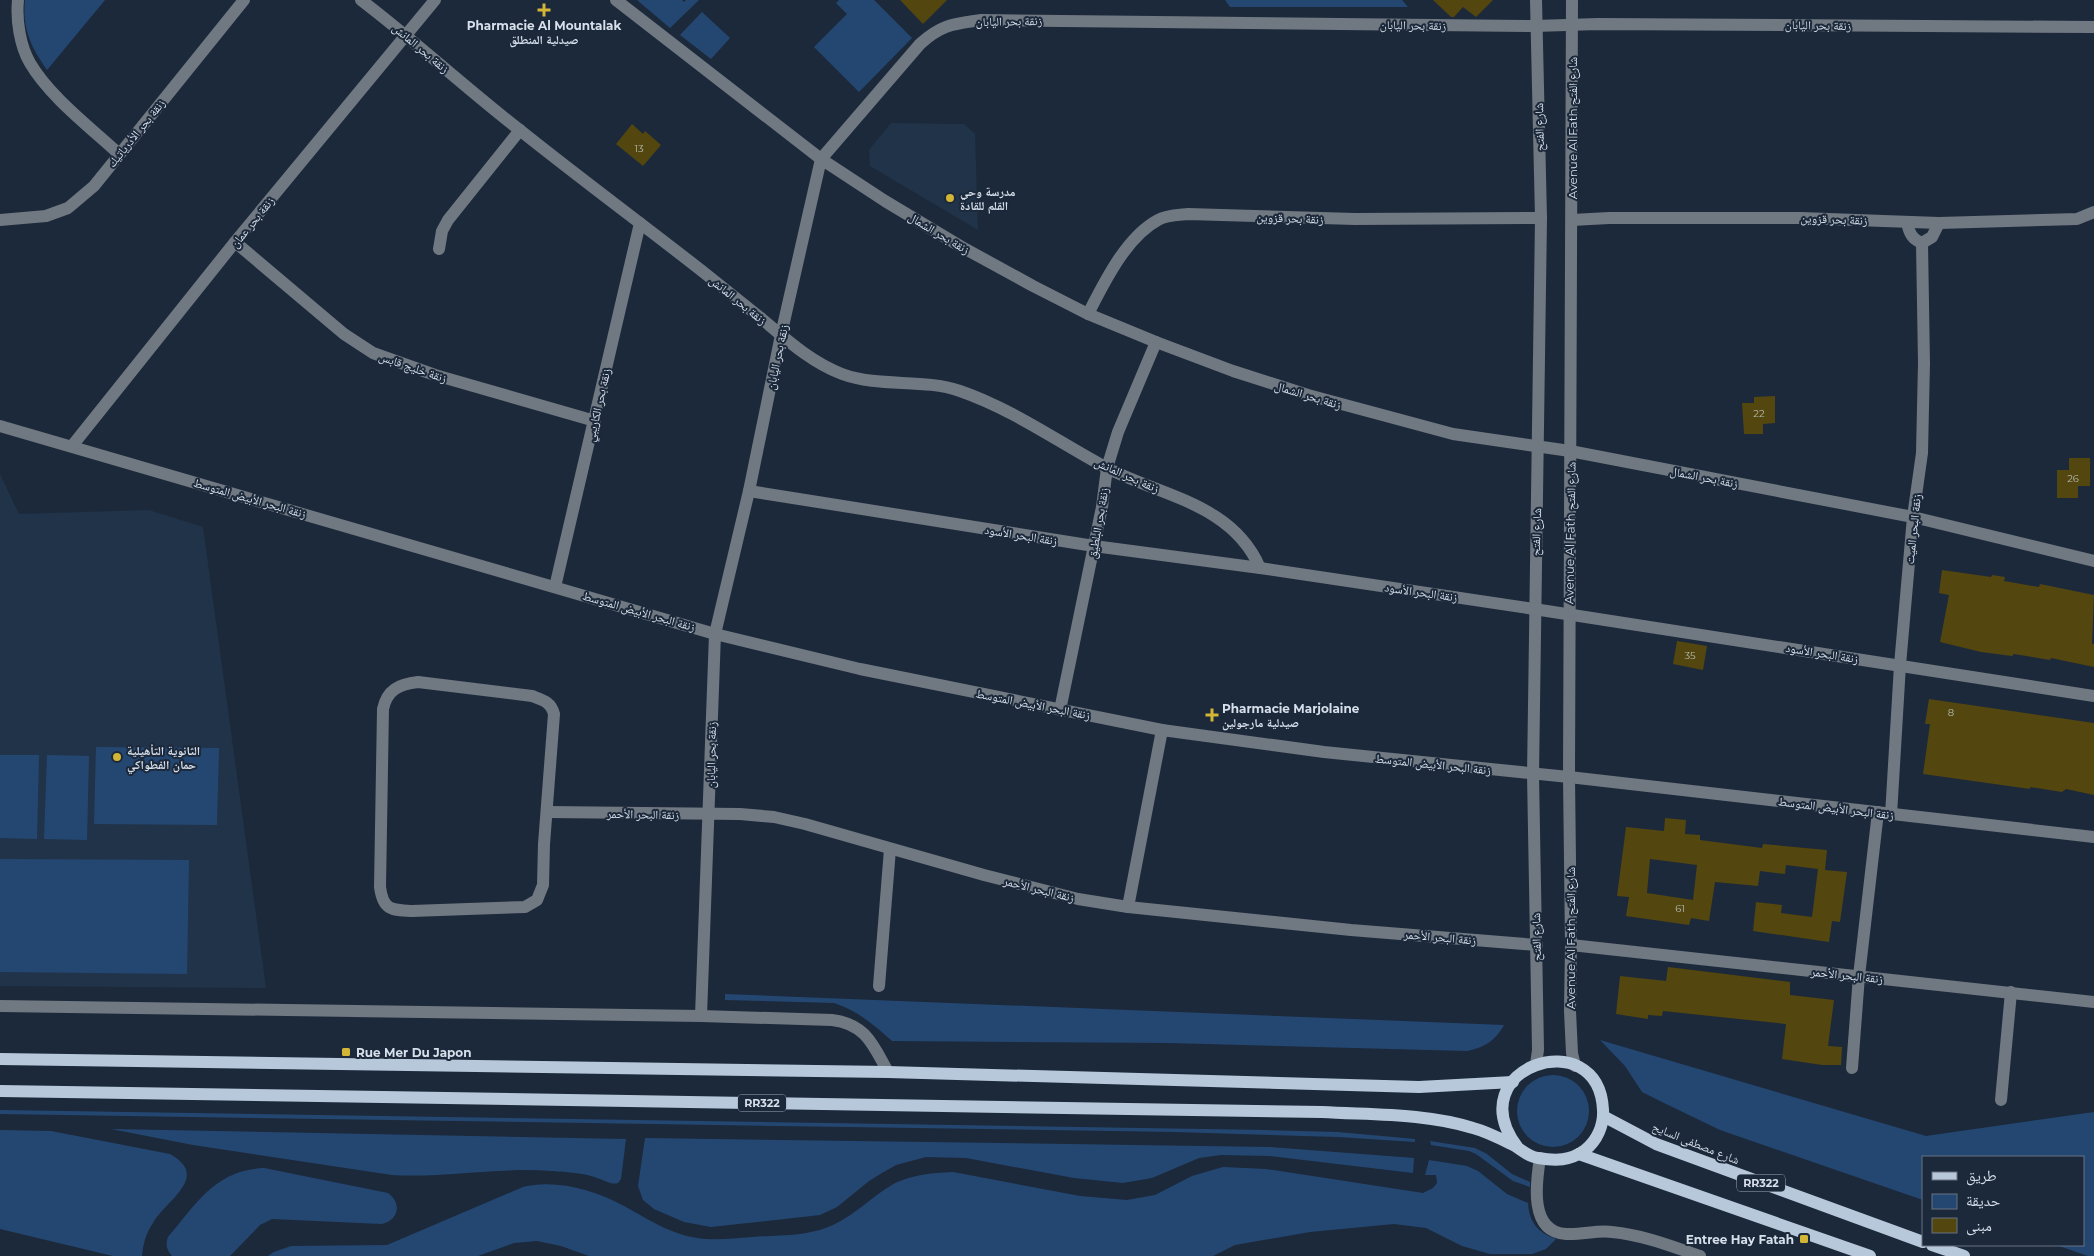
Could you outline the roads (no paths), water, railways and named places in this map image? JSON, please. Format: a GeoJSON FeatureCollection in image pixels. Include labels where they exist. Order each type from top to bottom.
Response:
{"type":"FeatureCollection","features":[{"type":"Feature","properties":{"kind":"main road"},"geometry":{"type":"LineString","coordinates":[[0,1059],[888,1072],[1419,1087],[1513,1082]]}},
{"type":"Feature","properties":{"kind":"main road","name":"RR322"},"geometry":{"type":"LineString","coordinates":[[0,1092],[1322,1112],[1452,1122],[1475,1128],[1518,1148],[1532,1157],[1558,1161],[1579,1154],[1596,1138],[1603,1116],[1602,1100],[1597,1086],[1588,1074],[1562,1061],[1549,1061],[1536,1064],[1519,1074],[1506,1095],[1503,1109],[1504,1123],[1509,1137],[1518,1148]]}},
{"type":"Feature","properties":{"kind":"main road","name":"شارع مصطفى السايح"},"geometry":{"type":"LineString","coordinates":[[1603,1116],[1656,1144],[1922,1242]]}},
{"type":"Feature","properties":{"kind":"main road","name":"RR322"},"geometry":{"type":"LineString","coordinates":[[1579,1154],[1870,1256]]}},
{"type":"Feature","properties":{"kind":"main road"},"geometry":{"type":"LineString","coordinates":[[1935,1246],[1964,1256]]}},
{"type":"Feature","properties":{"kind":"street"},"geometry":{"type":"LineString","coordinates":[[18,0],[16,12],[21,38],[30,63],[48,88],[119,154]]}},
{"type":"Feature","properties":{"kind":"street","name":"زنقة بحر الأدرياتيك"},"geometry":{"type":"LineString","coordinates":[[0,220],[46,216],[68,208],[94,186],[244,0]]}},
{"type":"Feature","properties":{"kind":"street","name":"زنقة بحر المانش"},"geometry":{"type":"LineString","coordinates":[[361,0],[406,34],[520,130],[805,354],[823,366],[859,379],[911,382],[958,391],[1049,434],[1107,468],[1175,495],[1209,512],[1236,534],[1253,553],[1260,568]]}},
{"type":"Feature","properties":{"kind":"street","name":"زنقة بحر عمان"},"geometry":{"type":"LineString","coordinates":[[72,446],[236,242],[435,0]]}},
{"type":"Feature","properties":{"kind":"street","name":"زنقة بحر الشمال"},"geometry":{"type":"LineString","coordinates":[[616,0],[821,159],[960,246],[1088,314],[1156,342],[1233,371],[1308,396],[1453,434],[1570,451],[1913,518],[2094,561]]}},
{"type":"Feature","properties":{"kind":"street","name":"شارع الفتح"},"geometry":{"type":"LineString","coordinates":[[1536,0],[1535,26],[1541,218],[1533,775],[1537,944],[1538,1050],[1536,1064]]}},
{"type":"Feature","properties":{"kind":"street","name":"Avenue Al Fath شارع الفتح"},"geometry":{"type":"LineString","coordinates":[[1572,0],[1569,777],[1570,1011],[1575,1066]]}},
{"type":"Feature","properties":{"kind":"street","name":"زنقة بحر اليابان"},"geometry":{"type":"LineString","coordinates":[[701,1016],[715,634],[821,159],[920,44],[934,31],[949,25],[982,20],[1535,26],[1573,24],[2094,26]]}},
{"type":"Feature","properties":{"kind":"street"},"geometry":{"type":"LineString","coordinates":[[439,249],[442,231],[448,220],[520,130]]}},
{"type":"Feature","properties":{"kind":"street","name":"زنقة بحر قزوين"},"geometry":{"type":"LineString","coordinates":[[1572,220],[1618,218],[1802,218],[1939,223],[2077,219],[2094,212]]}},
{"type":"Feature","properties":{"kind":"street","name":"زنقة بحر قزوين"},"geometry":{"type":"LineString","coordinates":[[1088,314],[1107,276],[1120,257],[1149,226],[1159,219],[1188,214],[1355,219],[1541,218]]}},
{"type":"Feature","properties":{"kind":"street"},"geometry":{"type":"LineString","coordinates":[[1907,222],[1911,235],[1922,243],[1932,238],[1939,223]]}},
{"type":"Feature","properties":{"kind":"street","name":"زنقة بحر الكاريبي"},"geometry":{"type":"LineString","coordinates":[[555,587],[640,223]]}},
{"type":"Feature","properties":{"kind":"street","name":"زنقة خليج قابس"},"geometry":{"type":"LineString","coordinates":[[236,242],[344,334],[373,353],[435,375],[595,421]]}},
{"type":"Feature","properties":{"kind":"street","name":"زنقة البحر الميت"},"geometry":{"type":"LineString","coordinates":[[1891,814],[1900,665],[1913,518],[1922,452],[1924,363],[1922,243]]}},
{"type":"Feature","properties":{"kind":"street","name":"زنقة بحر البلطيق"},"geometry":{"type":"LineString","coordinates":[[1060,710],[1094,546],[1107,468],[1118,432],[1156,342]]}},
{"type":"Feature","properties":{"kind":"street","name":"زنقة البحر الأبيض المتوسط"},"geometry":{"type":"LineString","coordinates":[[0,426],[715,634],[860,669],[1060,710],[1162,730],[1324,752],[1533,775],[1569,777],[2094,837]]}},
{"type":"Feature","properties":{"kind":"street","name":"زنقة البحر الأسود"},"geometry":{"type":"LineString","coordinates":[[748,491],[1094,546],[1260,568],[1534,609],[1569,616],[2094,696]]}},
{"type":"Feature","properties":{"kind":"street"},"geometry":{"type":"LineString","coordinates":[[418,682],[532,696],[545,700],[552,706],[554,714],[547,812],[543,885],[540,896],[532,904],[525,907],[437,911],[396,910],[387,906],[382,901],[380,887],[381,719],[388,695],[393,689],[405,683],[418,682]]}},
{"type":"Feature","properties":{"kind":"street"},"geometry":{"type":"LineString","coordinates":[[1128,907],[1162,730]]}},
{"type":"Feature","properties":{"kind":"street","name":"زنقة البحر الأحمر"},"geometry":{"type":"LineString","coordinates":[[547,812],[774,817],[805,824],[941,864],[1061,894],[1128,907],[1341,929],[1537,944]]}},
{"type":"Feature","properties":{"kind":"street"},"geometry":{"type":"LineString","coordinates":[[1852,1068],[1859,976],[1878,812]]}},
{"type":"Feature","properties":{"kind":"street"},"geometry":{"type":"LineString","coordinates":[[879,986],[890,849]]}},
{"type":"Feature","properties":{"kind":"street","name":"زنقة البحر الأحمر"},"geometry":{"type":"LineString","coordinates":[[1571,945],[2094,1002]]}},
{"type":"Feature","properties":{"kind":"street"},"geometry":{"type":"LineString","coordinates":[[2001,1100],[2011,992]]}},
{"type":"Feature","properties":{"kind":"street"},"geometry":{"type":"LineString","coordinates":[[0,1006],[701,1016],[842,1021],[861,1030],[868,1037],[888,1072]]}},
{"type":"Feature","properties":{"kind":"street"},"geometry":{"type":"LineString","coordinates":[[1540,1158],[1536,1202],[1541,1218],[1551,1229],[1565,1234],[1603,1230],[1628,1234],[1661,1242],[1700,1256]]}},
{"type":"Feature","properties":{"kind":"place","name":"Pharmacie Al Mountalak صيدلية المنطلق"},"geometry":{"type":"Point","coordinates":[544,10]}},
{"type":"Feature","properties":{"kind":"place","name":"مدرسة وحي القلم للقادة"},"geometry":{"type":"Point","coordinates":[950,198]}},
{"type":"Feature","properties":{"kind":"place","name":"Pharmacie Marjolaine صيدلية مارجولين"},"geometry":{"type":"Point","coordinates":[1212,715]}},
{"type":"Feature","properties":{"kind":"place","name":"الثانوية التأهيلية حمان الفطواكي"},"geometry":{"type":"Point","coordinates":[117,757]}},
{"type":"Feature","properties":{"kind":"place","name":"Rue Mer Du Japon"},"geometry":{"type":"Point","coordinates":[346,1052]}},
{"type":"Feature","properties":{"kind":"place","name":"Entree Hay Fatah"},"geometry":{"type":"Point","coordinates":[1804,1239]}}]}
